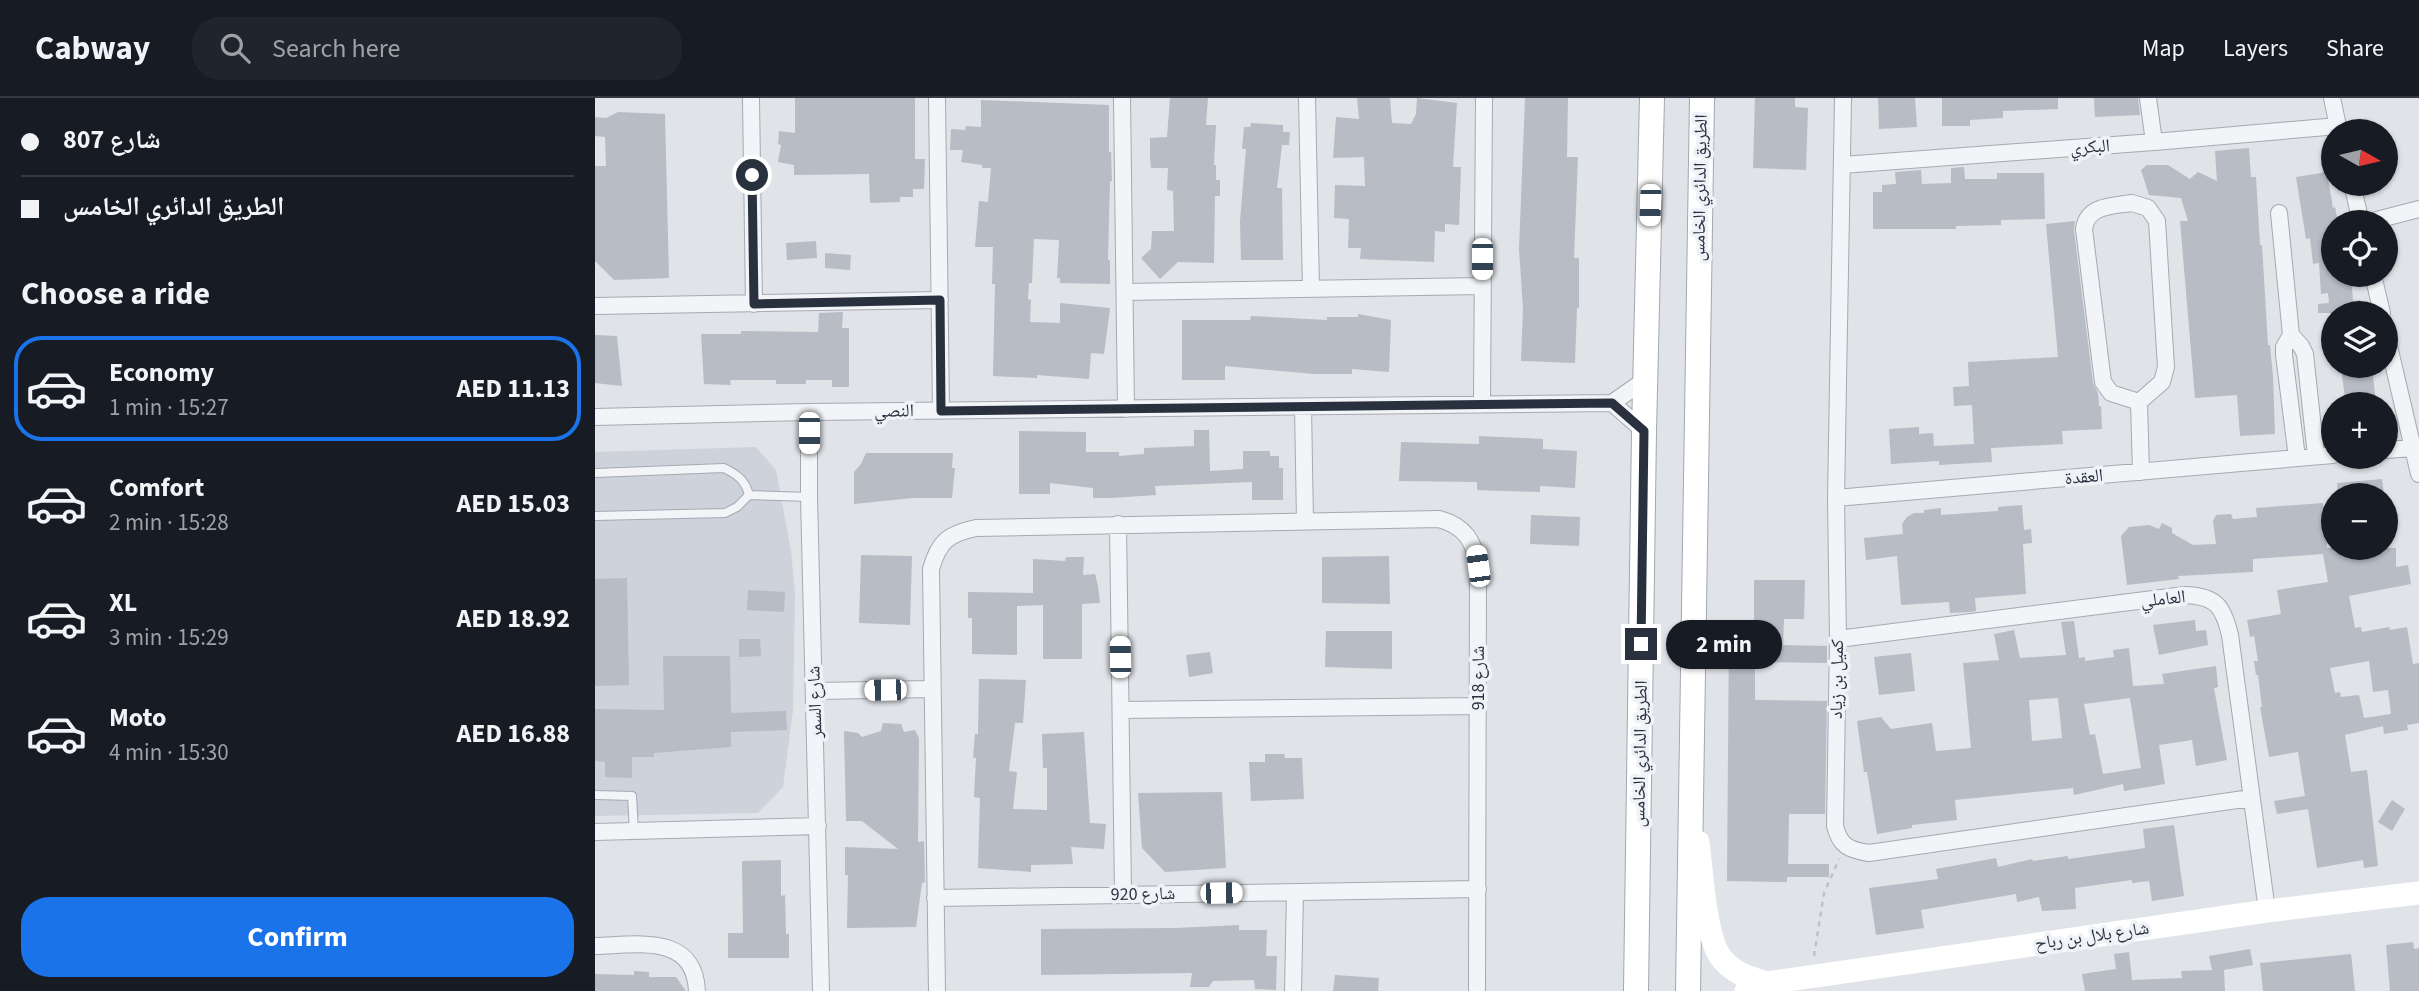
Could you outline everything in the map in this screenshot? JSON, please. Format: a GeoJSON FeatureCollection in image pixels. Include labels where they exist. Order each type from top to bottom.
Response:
{"type":"FeatureCollection","features":[{"type":"Feature","properties":{"kind":"main road","name":"الطريق الدائري الخامس"},"geometry":{"type":"LineString","coordinates":[[1636,991],[1652,98]]}},
{"type":"Feature","properties":{"kind":"main road","name":"الطريق الدائري الخامس"},"geometry":{"type":"LineString","coordinates":[[1688,991],[1702,98]]}},
{"type":"Feature","properties":{"kind":"street"},"geometry":{"type":"LineString","coordinates":[[751,98],[754,304]]}},
{"type":"Feature","properties":{"kind":"street"},"geometry":{"type":"LineString","coordinates":[[937,98],[941,411]]}},
{"type":"Feature","properties":{"kind":"street"},"geometry":{"type":"LineString","coordinates":[[1122,98],[1126,409]]}},
{"type":"Feature","properties":{"kind":"street"},"geometry":{"type":"LineString","coordinates":[[1307,98],[1311,289]]}},
{"type":"Feature","properties":{"kind":"street"},"geometry":{"type":"LineString","coordinates":[[1482,403],[1484,98]]}},
{"type":"Feature","properties":{"kind":"street","name":"كميل بن زياد"},"geometry":{"type":"LineString","coordinates":[[1843,98],[1836,498],[1838,639],[1835,826],[1838,838],[1845,846]]}},
{"type":"Feature","properties":{"kind":"street"},"geometry":{"type":"LineString","coordinates":[[2148,98],[2154,142]]}},
{"type":"Feature","properties":{"kind":"street"},"geometry":{"type":"LineString","coordinates":[[2332,98],[2337,119]]}},
{"type":"Feature","properties":{"kind":"street","name":"البكري"},"geometry":{"type":"LineString","coordinates":[[1842,165],[2321,130]]}},
{"type":"Feature","properties":{"kind":"street"},"geometry":{"type":"LineString","coordinates":[[2132,203],[2148,208],[2158,221],[2166,367],[2162,382],[2139,402],[2111,393],[2102,382],[2084,229],[2087,218],[2095,210],[2132,203]]}},
{"type":"Feature","properties":{"kind":"street"},"geometry":{"type":"LineString","coordinates":[[2398,214],[2419,209]]}},
{"type":"Feature","properties":{"kind":"street"},"geometry":{"type":"LineString","coordinates":[[2279,213],[2291,335],[2284,347],[2284,355],[2297,458]]}},
{"type":"Feature","properties":{"kind":"street"},"geometry":{"type":"LineString","coordinates":[[1125,292],[1482,286]]}},
{"type":"Feature","properties":{"kind":"street"},"geometry":{"type":"LineString","coordinates":[[595,306],[940,300]]}},
{"type":"Feature","properties":{"kind":"street"},"geometry":{"type":"LineString","coordinates":[[2291,335],[2305,354],[2316,456]]}},
{"type":"Feature","properties":{"kind":"street"},"geometry":{"type":"LineString","coordinates":[[2398,378],[2414,439],[2419,474]]}},
{"type":"Feature","properties":{"kind":"street"},"geometry":{"type":"LineString","coordinates":[[1644,431],[1612,403],[1645,380]]}},
{"type":"Feature","properties":{"kind":"street"},"geometry":{"type":"LineString","coordinates":[[2139,402],[2141,472]]}},
{"type":"Feature","properties":{"kind":"street","name":"النصي"},"geometry":{"type":"LineString","coordinates":[[595,417],[1612,403]]}},
{"type":"Feature","properties":{"kind":"street"},"geometry":{"type":"LineString","coordinates":[[1304,407],[1305,521]]}},
{"type":"Feature","properties":{"kind":"street","name":"شارع السمر"},"geometry":{"type":"LineString","coordinates":[[809,412],[821,991]]}},
{"type":"Feature","properties":{"kind":"street","name":"العقدة"},"geometry":{"type":"LineString","coordinates":[[1836,498],[2321,456]]}},
{"type":"Feature","properties":{"kind":"street","name":"شارع 918"},"geometry":{"type":"LineString","coordinates":[[937,991],[931,569],[936,552],[946,540],[958,532],[976,528],[1439,519],[1452,522],[1463,529],[1471,539],[1478,566],[1477,991]]}},
{"type":"Feature","properties":{"kind":"street"},"geometry":{"type":"LineString","coordinates":[[1118,524],[1123,894]]}},
{"type":"Feature","properties":{"kind":"street","name":"العاملي"},"geometry":{"type":"LineString","coordinates":[[1838,639],[2185,595],[2201,596],[2215,601],[2225,616],[2230,635],[2267,911]]}},
{"type":"Feature","properties":{"kind":"street"},"geometry":{"type":"LineString","coordinates":[[815,691],[932,689]]}},
{"type":"Feature","properties":{"kind":"street"},"geometry":{"type":"LineString","coordinates":[[1121,710],[1478,706]]}},
{"type":"Feature","properties":{"kind":"street","name":"شارع بلال بن رباح"},"geometry":{"type":"LineString","coordinates":[[1690,788],[1713,942],[1722,960],[1756,987],[2267,911],[2419,893]]}},
{"type":"Feature","properties":{"kind":"street"},"geometry":{"type":"LineString","coordinates":[[1845,846],[1869,853],[2251,798]]}},
{"type":"Feature","properties":{"kind":"street"},"geometry":{"type":"LineString","coordinates":[[595,832],[818,826]]}},
{"type":"Feature","properties":{"kind":"street","name":"شارع 920"},"geometry":{"type":"LineString","coordinates":[[935,898],[1478,889]]}},
{"type":"Feature","properties":{"kind":"street"},"geometry":{"type":"LineString","coordinates":[[1293,991],[1295,892]]}},
{"type":"Feature","properties":{"kind":"street"},"geometry":{"type":"LineString","coordinates":[[595,946],[647,944],[666,947],[682,954],[692,966],[697,991]]}},
{"type":"Feature","properties":{"kind":"lane"},"geometry":{"type":"LineString","coordinates":[[595,473],[724,468],[738,475],[746,484],[748,495]]}},
{"type":"Feature","properties":{"kind":"lane"},"geometry":{"type":"LineString","coordinates":[[595,516],[725,513],[737,507],[748,495],[809,497]]}},
{"type":"Feature","properties":{"kind":"lane"},"geometry":{"type":"LineString","coordinates":[[595,795],[632,796],[634,831]]}},
{"type":"Feature","properties":{"kind":"path"},"geometry":{"type":"LineString","coordinates":[[1811,977],[1824,893],[1845,846]]}},
{"type":"Feature","properties":{"kind":"shaded area"},"geometry":{"type":"Polygon","coordinates":[[[756,447],[776,470],[791,551],[795,593],[793,710],[783,787],[758,813],[595,816],[595,452],[756,447]]]}},
{"type":"Feature","properties":{"kind":"building"},"geometry":{"type":"Polygon","coordinates":[[[795,98],[915,98],[915,159],[925,159],[924,189],[913,189],[913,197],[900,197],[900,202],[870,203],[869,174],[794,175],[794,165],[778,162],[781,145],[778,144],[779,131],[795,133],[795,98]]]}},
{"type":"Feature","properties":{"kind":"building"},"geometry":{"type":"Polygon","coordinates":[[[1170,98],[1208,98],[1206,125],[1216,125],[1214,165],[1216,180],[1220,180],[1220,196],[1215,196],[1214,263],[1178,262],[1160,279],[1141,258],[1151,249],[1152,231],[1174,231],[1173,191],[1167,190],[1168,168],[1151,168],[1150,156],[1150,138],[1167,137],[1170,98]]]}},
{"type":"Feature","properties":{"kind":"building"},"geometry":{"type":"Polygon","coordinates":[[[1357,98],[1390,98],[1392,123],[1411,124],[1416,114],[1417,98],[1457,103],[1453,167],[1461,167],[1459,225],[1445,224],[1445,232],[1435,231],[1434,262],[1360,259],[1361,248],[1348,248],[1349,219],[1334,218],[1335,185],[1365,186],[1364,157],[1333,158],[1336,117],[1359,119],[1357,98]]]}},
{"type":"Feature","properties":{"kind":"building"},"geometry":{"type":"Polygon","coordinates":[[[1525,98],[1568,98],[1567,157],[1578,157],[1574,258],[1579,258],[1579,308],[1575,363],[1521,361],[1523,309],[1519,249],[1525,98]]]}},
{"type":"Feature","properties":{"kind":"building"},"geometry":{"type":"Polygon","coordinates":[[[1755,98],[1795,98],[1795,107],[1808,108],[1806,170],[1753,168],[1755,98]]]}},
{"type":"Feature","properties":{"kind":"building"},"geometry":{"type":"Polygon","coordinates":[[[1878,98],[1915,98],[1917,127],[1879,129],[1878,98]]]}},
{"type":"Feature","properties":{"kind":"building"},"geometry":{"type":"Polygon","coordinates":[[[1942,98],[2058,98],[2058,109],[2003,111],[2003,118],[1970,120],[1970,126],[1942,126],[1942,98]]]}},
{"type":"Feature","properties":{"kind":"building"},"geometry":{"type":"Polygon","coordinates":[[[2094,98],[2138,98],[2140,115],[2095,117],[2094,98]]]}},
{"type":"Feature","properties":{"kind":"building"},"geometry":{"type":"Polygon","coordinates":[[[981,100],[1109,105],[1112,181],[1108,260],[1110,284],[1060,283],[1060,278],[1057,278],[1059,240],[1034,239],[1032,283],[1029,283],[1030,322],[1060,323],[1060,303],[1110,308],[1104,354],[1091,353],[1089,379],[1037,375],[1037,378],[993,376],[993,247],[975,247],[979,201],[988,202],[991,168],[961,162],[963,150],[950,150],[951,129],[981,127],[981,100]]]}},
{"type":"Feature","properties":{"kind":"building"},"geometry":{"type":"Polygon","coordinates":[[[618,112],[665,114],[669,278],[614,280],[595,261],[595,166],[606,166],[605,137],[595,136],[595,117],[606,118],[618,112]]]}},
{"type":"Feature","properties":{"kind":"building"},"geometry":{"type":"Polygon","coordinates":[[[1251,123],[1283,125],[1283,132],[1290,132],[1289,145],[1282,145],[1277,188],[1282,188],[1283,260],[1241,260],[1240,221],[1246,149],[1242,149],[1244,127],[1250,127],[1251,123]]]}},
{"type":"Feature","properties":{"kind":"building"},"geometry":{"type":"Polygon","coordinates":[[[2249,148],[2251,177],[2256,177],[2268,345],[2273,377],[2275,434],[2240,436],[2237,395],[2195,398],[2180,221],[2188,221],[2181,198],[2149,195],[2141,170],[2147,165],[2168,165],[2190,179],[2198,172],[2217,181],[2215,151],[2249,148]]]}},
{"type":"Feature","properties":{"kind":"building"},"geometry":{"type":"Polygon","coordinates":[[[1964,167],[1965,179],[1997,179],[1997,173],[2044,173],[2045,219],[2001,220],[2001,225],[1956,226],[1956,229],[1873,229],[1873,192],[1882,192],[1882,185],[1896,184],[1895,172],[1921,170],[1922,184],[1951,183],[1951,168],[1964,167]]]}},
{"type":"Feature","properties":{"kind":"building"},"geometry":{"type":"Polygon","coordinates":[[[2321,173],[2321,196],[2331,196],[2336,210],[2321,210],[2321,287],[2352,287],[2353,301],[2329,301],[2328,293],[2321,294],[2319,263],[2313,264],[2310,238],[2306,239],[2296,177],[2321,173]]]}},
{"type":"Feature","properties":{"kind":"building"},"geometry":{"type":"Polygon","coordinates":[[[2075,221],[2093,383],[2101,406],[2102,429],[2062,431],[2063,444],[1991,448],[1992,462],[1891,464],[1889,429],[1919,427],[1919,434],[1933,433],[1934,446],[1974,444],[1972,405],[1954,406],[1953,387],[1969,386],[1968,362],[2058,357],[2046,224],[2075,221]]]}},
{"type":"Feature","properties":{"kind":"building"},"geometry":{"type":"Polygon","coordinates":[[[816,241],[817,258],[787,260],[786,243],[816,241]]]}},
{"type":"Feature","properties":{"kind":"building"},"geometry":{"type":"Polygon","coordinates":[[[825,253],[851,255],[850,270],[825,268],[825,253]]]}},
{"type":"Feature","properties":{"kind":"building"},"geometry":{"type":"Polygon","coordinates":[[[843,312],[842,328],[849,328],[849,387],[832,387],[832,380],[806,380],[806,384],[776,384],[776,380],[730,380],[731,385],[704,384],[701,334],[741,334],[741,331],[818,332],[819,313],[843,312]]]}},
{"type":"Feature","properties":{"kind":"building"},"geometry":{"type":"Polygon","coordinates":[[[1358,314],[1391,320],[1389,372],[1352,369],[1352,374],[1314,374],[1225,366],[1225,380],[1182,380],[1182,320],[1250,320],[1251,316],[1327,320],[1327,317],[1358,317],[1358,314]]]}},
{"type":"Feature","properties":{"kind":"building"},"geometry":{"type":"Polygon","coordinates":[[[595,335],[617,336],[622,386],[595,383],[595,335]]]}},
{"type":"Feature","properties":{"kind":"building"},"geometry":{"type":"Polygon","coordinates":[[[2342,378],[2373,378],[2375,392],[2344,392],[2342,378]]]}},
{"type":"Feature","properties":{"kind":"building"},"geometry":{"type":"Polygon","coordinates":[[[1194,430],[1209,430],[1210,471],[1243,469],[1243,451],[1270,451],[1270,456],[1279,456],[1279,468],[1283,468],[1283,500],[1252,500],[1252,482],[1155,486],[1156,495],[1111,498],[1093,498],[1093,488],[1050,483],[1050,494],[1019,494],[1019,431],[1086,432],[1086,452],[1119,452],[1119,456],[1144,454],[1144,448],[1194,446],[1194,430]]]}},
{"type":"Feature","properties":{"kind":"building"},"geometry":{"type":"Polygon","coordinates":[[[1479,436],[1543,439],[1543,449],[1577,451],[1575,488],[1540,486],[1540,492],[1477,490],[1477,482],[1399,481],[1401,442],[1479,444],[1479,436]]]}},
{"type":"Feature","properties":{"kind":"building"},"geometry":{"type":"Polygon","coordinates":[[[866,453],[953,453],[952,468],[955,468],[952,498],[913,498],[854,504],[854,472],[866,453]]]}},
{"type":"Feature","properties":{"kind":"building"},"geometry":{"type":"Polygon","coordinates":[[[2382,479],[2382,483],[2337,483],[2382,479]]]}},
{"type":"Feature","properties":{"kind":"building"},"geometry":{"type":"Polygon","coordinates":[[[2321,503],[2321,554],[2253,559],[2253,572],[2178,576],[2179,579],[2127,585],[2121,536],[2129,527],[2149,525],[2159,529],[2162,523],[2172,528],[2172,533],[2193,545],[2216,544],[2213,521],[2216,515],[2231,514],[2233,519],[2257,517],[2256,508],[2321,503]]]}},
{"type":"Feature","properties":{"kind":"building"},"geometry":{"type":"Polygon","coordinates":[[[2022,505],[2024,530],[2031,529],[2032,543],[2023,544],[2026,594],[1975,598],[1976,611],[1971,612],[1950,613],[1949,602],[1901,605],[1897,556],[1866,560],[1864,538],[1903,534],[1902,524],[1914,513],[1941,508],[1941,515],[1998,511],[1998,507],[2022,505]]]}},
{"type":"Feature","properties":{"kind":"building"},"geometry":{"type":"Polygon","coordinates":[[[1531,515],[1580,517],[1579,546],[1530,544],[1531,515]]]}},
{"type":"Feature","properties":{"kind":"building"},"geometry":{"type":"Polygon","coordinates":[[[861,555],[912,556],[910,625],[859,623],[861,555]]]}},
{"type":"Feature","properties":{"kind":"building"},"geometry":{"type":"Polygon","coordinates":[[[1389,556],[1390,604],[1322,603],[1322,557],[1389,556]]]}},
{"type":"Feature","properties":{"kind":"building"},"geometry":{"type":"Polygon","coordinates":[[[1066,557],[1084,557],[1083,575],[1095,574],[1098,586],[1100,603],[1082,604],[1082,659],[1043,659],[1043,605],[1017,606],[1017,655],[972,654],[972,618],[968,618],[968,592],[1033,593],[1033,559],[1065,561],[1066,557]]]}},
{"type":"Feature","properties":{"kind":"building"},"geometry":{"type":"Polygon","coordinates":[[[2324,560],[2396,560],[2396,567],[2408,565],[2411,584],[2349,596],[2355,628],[2361,627],[2362,632],[2407,627],[2413,664],[2419,663],[2419,723],[2407,725],[2408,730],[2384,734],[2383,726],[2345,735],[2351,772],[2367,770],[2378,866],[2364,868],[2363,860],[2317,868],[2308,809],[2277,814],[2274,801],[2305,796],[2298,752],[2269,757],[2254,661],[2258,661],[2254,636],[2250,637],[2247,620],[2281,614],[2277,590],[2328,582],[2324,560]],[[2369,661],[2330,668],[2335,693],[2340,692],[2341,697],[2359,695],[2364,718],[2391,714],[2388,690],[2373,692],[2369,661]]]}},
{"type":"Feature","properties":{"kind":"building"},"geometry":{"type":"Polygon","coordinates":[[[627,578],[629,685],[595,686],[595,579],[627,578]]]}},
{"type":"Feature","properties":{"kind":"building"},"geometry":{"type":"Polygon","coordinates":[[[1754,580],[1805,580],[1804,619],[1784,619],[1783,645],[1827,646],[1827,663],[1755,662],[1755,700],[1827,701],[1825,814],[1789,814],[1788,864],[1829,864],[1829,877],[1787,877],[1787,882],[1727,881],[1729,626],[1754,626],[1754,580]]]}},
{"type":"Feature","properties":{"kind":"building"},"geometry":{"type":"Polygon","coordinates":[[[748,590],[785,592],[784,612],[747,610],[748,590]]]}},
{"type":"Feature","properties":{"kind":"building"},"geometry":{"type":"Polygon","coordinates":[[[2195,620],[2196,631],[2206,630],[2208,645],[2159,655],[2153,625],[2195,620]]]}},
{"type":"Feature","properties":{"kind":"building"},"geometry":{"type":"Polygon","coordinates":[[[2074,621],[2079,658],[2085,657],[2085,661],[2114,657],[2113,650],[2129,648],[2133,686],[2164,684],[2162,674],[2216,666],[2218,687],[2214,688],[2227,760],[2196,766],[2192,740],[2159,745],[2165,784],[2124,791],[2123,784],[2074,795],[2073,788],[1955,800],[1957,820],[1912,825],[1912,828],[1877,834],[1857,721],[1881,717],[1891,729],[1932,723],[1936,751],[1971,748],[1963,663],[1999,660],[1994,634],[2014,630],[2020,658],[2066,655],[2061,622],[2074,621]],[[2058,698],[2029,700],[2032,741],[2062,738],[2058,698]],[[2130,698],[2084,704],[2090,735],[2095,734],[2103,774],[2141,768],[2130,698]]]}},
{"type":"Feature","properties":{"kind":"building"},"geometry":{"type":"Polygon","coordinates":[[[1326,631],[1392,631],[1392,669],[1325,667],[1326,631]]]}},
{"type":"Feature","properties":{"kind":"building"},"geometry":{"type":"Polygon","coordinates":[[[739,639],[760,639],[761,656],[739,657],[739,639]]]}},
{"type":"Feature","properties":{"kind":"building"},"geometry":{"type":"Polygon","coordinates":[[[1210,652],[1213,673],[1189,677],[1186,655],[1210,652]]]}},
{"type":"Feature","properties":{"kind":"building"},"geometry":{"type":"Polygon","coordinates":[[[1911,653],[1915,691],[1879,695],[1874,657],[1911,653]]]}},
{"type":"Feature","properties":{"kind":"building"},"geometry":{"type":"Polygon","coordinates":[[[663,656],[730,656],[731,713],[786,711],[787,730],[731,732],[731,747],[654,753],[654,757],[632,757],[632,778],[605,777],[605,762],[595,761],[595,709],[664,710],[663,656]]]}},
{"type":"Feature","properties":{"kind":"building"},"geometry":{"type":"Polygon","coordinates":[[[979,679],[1026,680],[1023,723],[1015,723],[1009,771],[1017,772],[1013,809],[1047,810],[1047,768],[1043,768],[1042,734],[1084,732],[1090,823],[1106,824],[1104,849],[1071,847],[1073,864],[1031,865],[1031,872],[978,868],[980,798],[974,797],[976,758],[973,758],[975,734],[978,734],[979,679]]]}},
{"type":"Feature","properties":{"kind":"building"},"geometry":{"type":"Polygon","coordinates":[[[883,723],[901,724],[904,732],[915,730],[919,738],[918,842],[924,841],[925,882],[922,883],[916,927],[847,928],[848,875],[845,875],[845,847],[898,849],[862,821],[846,821],[844,731],[858,733],[862,737],[881,731],[883,723]]]}},
{"type":"Feature","properties":{"kind":"building"},"geometry":{"type":"Polygon","coordinates":[[[1265,754],[1302,758],[1304,799],[1251,801],[1249,762],[1265,762],[1265,754]]]}},
{"type":"Feature","properties":{"kind":"building"},"geometry":{"type":"Polygon","coordinates":[[[1222,792],[1226,868],[1165,872],[1142,848],[1138,793],[1222,792]]]}},
{"type":"Feature","properties":{"kind":"building"},"geometry":{"type":"Polygon","coordinates":[[[2392,800],[2405,809],[2392,831],[2378,822],[2392,800]]]}},
{"type":"Feature","properties":{"kind":"building"},"geometry":{"type":"Polygon","coordinates":[[[2174,825],[2184,896],[2152,901],[2149,881],[2132,883],[2132,880],[2075,888],[2076,909],[2042,911],[2039,897],[2017,902],[2016,894],[1921,910],[1924,928],[1876,935],[1869,888],[1938,879],[1936,869],[1996,858],[1998,867],[2032,859],[2068,856],[2068,859],[2145,848],[2143,829],[2174,825]]]}},
{"type":"Feature","properties":{"kind":"building"},"geometry":{"type":"Polygon","coordinates":[[[781,860],[781,896],[785,895],[789,958],[728,958],[728,933],[743,933],[742,861],[781,860]]]}},
{"type":"Feature","properties":{"kind":"building"},"geometry":{"type":"Polygon","coordinates":[[[1239,925],[1239,930],[1267,930],[1266,956],[1277,956],[1276,990],[1255,989],[1254,980],[1213,981],[1209,987],[1190,987],[1192,973],[1041,975],[1041,929],[1239,925]]]}},
{"type":"Feature","properties":{"kind":"building"},"geometry":{"type":"Polygon","coordinates":[[[2413,942],[2414,949],[2419,948],[2419,991],[2390,991],[2386,945],[2413,942]]]}},
{"type":"Feature","properties":{"kind":"building"},"geometry":{"type":"Polygon","coordinates":[[[2250,949],[2253,965],[2224,970],[2225,991],[2085,991],[2082,974],[2116,969],[2114,954],[2129,952],[2132,980],[2182,978],[2181,971],[2212,970],[2209,956],[2250,949]]]}},
{"type":"Feature","properties":{"kind":"building"},"geometry":{"type":"Polygon","coordinates":[[[2351,954],[2355,991],[2263,991],[2260,963],[2351,954]]]}},
{"type":"Feature","properties":{"kind":"building"},"geometry":{"type":"Polygon","coordinates":[[[634,971],[649,972],[649,977],[676,977],[686,991],[595,991],[595,974],[634,975],[634,971]]]}},
{"type":"Feature","properties":{"kind":"building"},"geometry":{"type":"Polygon","coordinates":[[[1335,975],[1379,978],[1378,991],[1333,991],[1335,975]]]}},
{"type":"Feature","properties":{"kind":"route"},"geometry":{"type":"LineString","coordinates":[[752,175],[754,304],[940,300],[941,411],[1612,403],[1644,431],[1641,644]]}}]}
